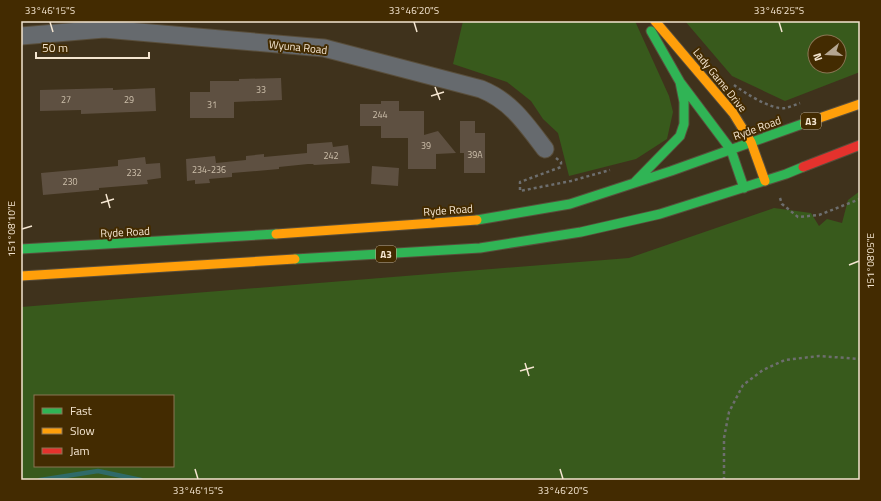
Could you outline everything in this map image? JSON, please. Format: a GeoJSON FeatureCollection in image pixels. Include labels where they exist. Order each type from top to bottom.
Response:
{"type":"FeatureCollection","features":[{"type":"Feature","properties":{"kind":"main road"},"geometry":{"type":"LineString","coordinates":[[646,21],[680,82],[730,150],[744,188]]}},
{"type":"Feature","properties":{"kind":"main road","name":"Lady Game Drive"},"geometry":{"type":"LineString","coordinates":[[655,21],[733,112],[751,142],[765,181]]}},
{"type":"Feature","properties":{"kind":"main road"},"geometry":{"type":"LineString","coordinates":[[632,184],[680,136],[684,124],[684,102],[680,82]]}},
{"type":"Feature","properties":{"kind":"main road","name":"Ryde Road"},"geometry":{"type":"LineString","coordinates":[[21,249],[478,220],[570,204],[632,184],[860,104]]}},
{"type":"Feature","properties":{"kind":"main road","name":"A3"},"geometry":{"type":"LineString","coordinates":[[21,276],[480,248],[581,232],[660,214],[765,181],[860,145]]}},
{"type":"Feature","properties":{"kind":"street","name":"Wyuna Road"},"geometry":{"type":"LineString","coordinates":[[23,31],[104,29],[324,48],[481,89],[491,93],[516,112],[545,149]]}},
{"type":"Feature","properties":{"kind":"path"},"geometry":{"type":"LineString","coordinates":[[732,83],[776,108],[785,108],[800,103]]}},
{"type":"Feature","properties":{"kind":"path"},"geometry":{"type":"LineString","coordinates":[[545,149],[561,162],[561,167],[520,182],[520,191],[571,181],[615,169]]}},
{"type":"Feature","properties":{"kind":"path"},"geometry":{"type":"LineString","coordinates":[[780,198],[782,204],[798,217],[818,215],[860,199]]}},
{"type":"Feature","properties":{"kind":"path"},"geometry":{"type":"LineString","coordinates":[[724,480],[724,438],[726,425],[729,412],[743,385],[763,370],[786,360],[819,356],[860,359]]}},
{"type":"Feature","properties":{"kind":"green space"},"geometry":{"type":"Polygon","coordinates":[[[463,21],[635,21],[669,96],[673,112],[667,139],[636,159],[569,176],[558,133],[543,119],[531,101],[507,82],[453,64],[463,21]]]}},
{"type":"Feature","properties":{"kind":"green space"},"geometry":{"type":"Polygon","coordinates":[[[685,21],[860,21],[860,72],[785,101],[732,76],[685,21]]]}},
{"type":"Feature","properties":{"kind":"green space"},"geometry":{"type":"Polygon","coordinates":[[[860,191],[860,480],[21,480],[21,307],[629,258],[774,208],[811,213],[819,226],[827,219],[842,223],[848,200],[860,191]]]}},
{"type":"Feature","properties":{"kind":"building"},"geometry":{"type":"Polygon","coordinates":[[[281,78],[282,100],[234,102],[234,118],[190,118],[190,92],[210,92],[210,81],[239,81],[239,79],[281,78]]]}},
{"type":"Feature","properties":{"kind":"building"},"geometry":{"type":"Polygon","coordinates":[[[113,88],[113,90],[155,88],[156,111],[81,114],[81,110],[40,111],[40,90],[113,88]]]}},
{"type":"Feature","properties":{"kind":"building"},"geometry":{"type":"Polygon","coordinates":[[[381,101],[399,101],[399,111],[424,111],[424,135],[438,131],[456,153],[436,154],[436,169],[408,169],[408,138],[381,138],[381,126],[360,126],[360,104],[381,104],[381,101]]]}},
{"type":"Feature","properties":{"kind":"building"},"geometry":{"type":"Polygon","coordinates":[[[460,121],[475,121],[475,133],[485,133],[485,173],[464,173],[464,153],[460,153],[460,121]]]}},
{"type":"Feature","properties":{"kind":"building"},"geometry":{"type":"Polygon","coordinates":[[[332,142],[333,147],[348,145],[350,163],[308,164],[279,167],[279,169],[232,173],[232,177],[209,179],[210,183],[195,184],[195,180],[187,181],[186,159],[215,156],[216,163],[246,160],[246,156],[264,154],[264,157],[307,153],[307,144],[332,142]]]}},
{"type":"Feature","properties":{"kind":"building"},"geometry":{"type":"Polygon","coordinates":[[[145,157],[146,164],[160,163],[161,178],[147,180],[148,184],[43,195],[41,173],[118,166],[118,160],[145,157]]]}},
{"type":"Feature","properties":{"kind":"building"},"geometry":{"type":"Polygon","coordinates":[[[372,166],[399,168],[398,186],[371,184],[372,166]]]}},
{"type":"Feature","properties":{"kind":"waterway"},"geometry":{"type":"LineString","coordinates":[[40,480],[98,471],[141,480]]}},
{"type":"Feature","properties":{"kind":"traffic: fast"},"geometry":{"type":"LineString","coordinates":[[651,31],[680,82],[731,150],[744,188]]}},
{"type":"Feature","properties":{"kind":"traffic: fast"},"geometry":{"type":"LineString","coordinates":[[635,182],[680,136],[684,124],[684,102],[680,82]]}},
{"type":"Feature","properties":{"kind":"traffic: fast"},"geometry":{"type":"LineString","coordinates":[[477,220],[570,204],[671,171],[805,123]]}},
{"type":"Feature","properties":{"kind":"traffic: fast"},"geometry":{"type":"LineString","coordinates":[[295,259],[480,248],[581,232],[660,214],[786,174],[803,167]]}},
{"type":"Feature","properties":{"kind":"traffic: fast"},"geometry":{"type":"LineString","coordinates":[[21,249],[276,234]]}},
{"type":"Feature","properties":{"kind":"traffic: slow"},"geometry":{"type":"LineString","coordinates":[[655,21],[733,113],[751,142],[765,181]]}},
{"type":"Feature","properties":{"kind":"traffic: slow"},"geometry":{"type":"LineString","coordinates":[[805,123],[860,104]]}},
{"type":"Feature","properties":{"kind":"traffic: slow"},"geometry":{"type":"LineString","coordinates":[[276,234],[477,220]]}},
{"type":"Feature","properties":{"kind":"traffic: slow"},"geometry":{"type":"LineString","coordinates":[[21,276],[295,259]]}},
{"type":"Feature","properties":{"kind":"traffic: jam"},"geometry":{"type":"LineString","coordinates":[[803,167],[860,145]]}}]}
